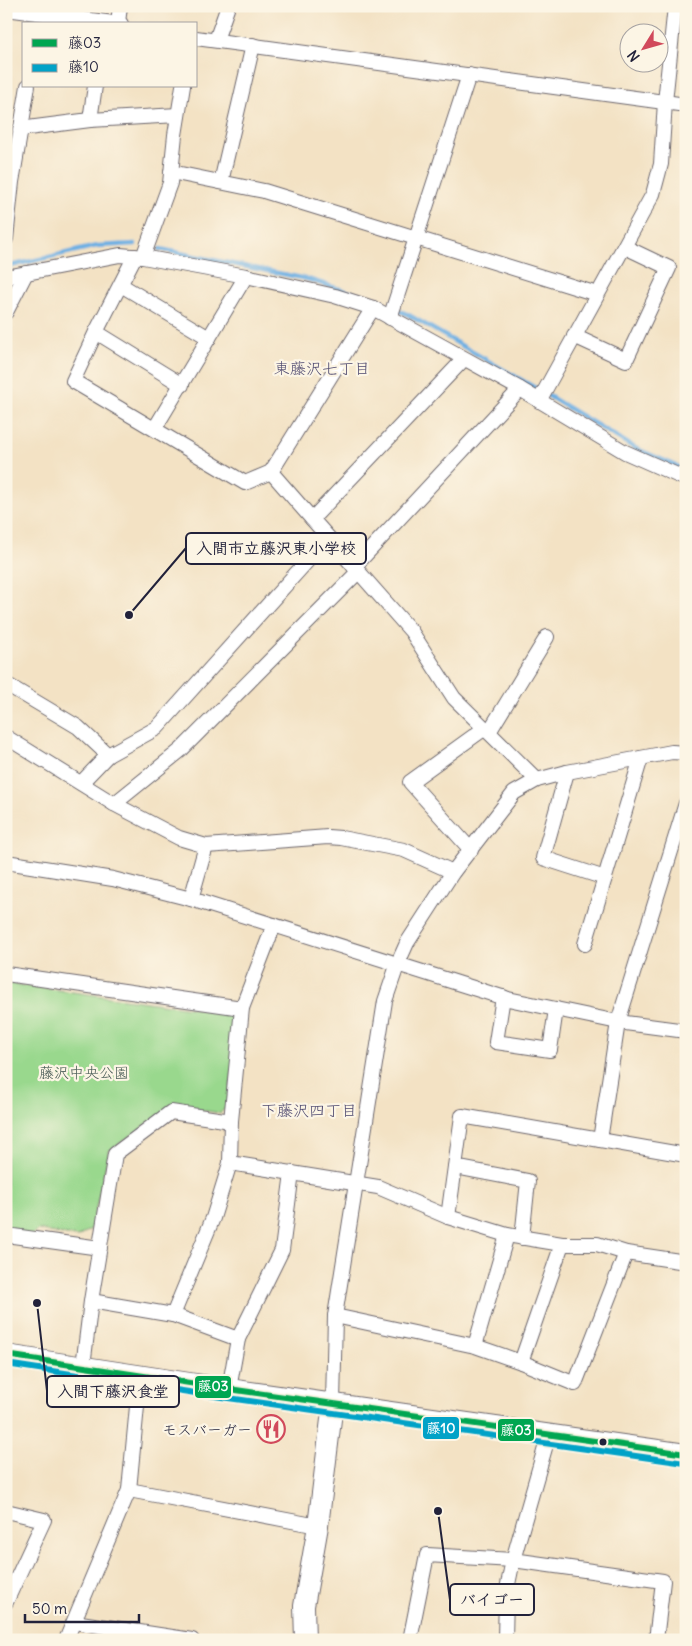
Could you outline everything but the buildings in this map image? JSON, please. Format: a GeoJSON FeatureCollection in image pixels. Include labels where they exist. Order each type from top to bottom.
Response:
{"type":"FeatureCollection","features":[{"type":"Feature","properties":{"kind":"street"},"geometry":{"type":"LineString","coordinates":[[113,22],[120,6]]}},
{"type":"Feature","properties":{"kind":"street"},"geometry":{"type":"LineString","coordinates":[[216,40],[228,6]]}},
{"type":"Feature","properties":{"kind":"street"},"geometry":{"type":"LineString","coordinates":[[539,401],[653,194],[661,164],[675,6]]}},
{"type":"Feature","properties":{"kind":"street"},"geometry":{"type":"LineString","coordinates":[[6,9],[41,19],[95,22]]}},
{"type":"Feature","properties":{"kind":"street"},"geometry":{"type":"LineString","coordinates":[[198,38],[686,105]]}},
{"type":"Feature","properties":{"kind":"street"},"geometry":{"type":"LineString","coordinates":[[222,182],[254,45]]}},
{"type":"Feature","properties":{"kind":"street"},"geometry":{"type":"LineString","coordinates":[[390,318],[469,75]]}},
{"type":"Feature","properties":{"kind":"street"},"geometry":{"type":"LineString","coordinates":[[6,239],[12,182],[28,88]]}},
{"type":"Feature","properties":{"kind":"street"},"geometry":{"type":"LineString","coordinates":[[90,120],[95,88]]}},
{"type":"Feature","properties":{"kind":"street"},"geometry":{"type":"LineString","coordinates":[[183,88],[170,183],[139,256],[96,332],[73,381],[245,483],[271,472],[373,308]]}},
{"type":"Feature","properties":{"kind":"street"},"geometry":{"type":"LineString","coordinates":[[20,129],[90,120],[178,115]]}},
{"type":"Feature","properties":{"kind":"street"},"geometry":{"type":"LineString","coordinates":[[171,172],[264,191],[597,294]]}},
{"type":"Feature","properties":{"kind":"street"},"geometry":{"type":"LineString","coordinates":[[574,336],[626,360],[669,268],[625,247]]}},
{"type":"Feature","properties":{"kind":"street"},"geometry":{"type":"LineString","coordinates":[[6,277],[120,255],[139,256],[308,289],[373,308],[520,390],[624,452],[686,479]]}},
{"type":"Feature","properties":{"kind":"street"},"geometry":{"type":"LineString","coordinates":[[6,312],[26,273]]}},
{"type":"Feature","properties":{"kind":"street"},"geometry":{"type":"LineString","coordinates":[[155,428],[246,276]]}},
{"type":"Feature","properties":{"kind":"street"},"geometry":{"type":"LineString","coordinates":[[121,285],[209,338]]}},
{"type":"Feature","properties":{"kind":"street"},"geometry":{"type":"LineString","coordinates":[[96,332],[182,385]]}},
{"type":"Feature","properties":{"kind":"street"},"geometry":{"type":"LineString","coordinates":[[312,519],[464,359]]}},
{"type":"Feature","properties":{"kind":"street"},"geometry":{"type":"LineString","coordinates":[[114,804],[181,750],[356,570],[520,390]]}},
{"type":"Feature","properties":{"kind":"street"},"geometry":{"type":"LineString","coordinates":[[271,472],[410,630],[454,698],[537,780]]}},
{"type":"Feature","properties":{"kind":"street"},"geometry":{"type":"LineString","coordinates":[[82,782],[108,755],[157,728],[328,538]]}},
{"type":"Feature","properties":{"kind":"street"},"geometry":{"type":"LineString","coordinates":[[471,850],[410,782],[487,730],[547,637]]}},
{"type":"Feature","properties":{"kind":"street"},"geometry":{"type":"LineString","coordinates":[[6,684],[78,727],[108,755]]}},
{"type":"Feature","properties":{"kind":"street"},"geometry":{"type":"LineString","coordinates":[[6,737],[82,782],[114,804],[179,838],[206,846],[328,837],[341,838],[404,850],[453,872]]}},
{"type":"Feature","properties":{"kind":"street"},"geometry":{"type":"LineString","coordinates":[[306,1640],[304,1606],[318,1526],[333,1403],[335,1316],[385,1001],[398,963],[407,943],[453,872],[514,793],[537,780],[567,772],[672,752],[686,753]]}},
{"type":"Feature","properties":{"kind":"street"},"geometry":{"type":"LineString","coordinates":[[585,944],[641,758]]}},
{"type":"Feature","properties":{"kind":"street"},"geometry":{"type":"LineString","coordinates":[[567,772],[543,858],[605,878]]}},
{"type":"Feature","properties":{"kind":"street"},"geometry":{"type":"LineString","coordinates":[[600,1140],[618,1022],[686,803]]}},
{"type":"Feature","properties":{"kind":"street"},"geometry":{"type":"LineString","coordinates":[[191,899],[206,846]]}},
{"type":"Feature","properties":{"kind":"street"},"geometry":{"type":"LineString","coordinates":[[6,862],[113,879],[191,899],[503,997],[618,1022],[686,1030]]}},
{"type":"Feature","properties":{"kind":"street"},"geometry":{"type":"LineString","coordinates":[[173,1315],[213,1218],[230,1162],[231,1121],[242,1008],[274,925]]}},
{"type":"Feature","properties":{"kind":"street"},"geometry":{"type":"LineString","coordinates":[[6,974],[242,1008]]}},
{"type":"Feature","properties":{"kind":"street"},"geometry":{"type":"LineString","coordinates":[[503,997],[496,1042],[550,1050],[556,1009]]}},
{"type":"Feature","properties":{"kind":"street"},"geometry":{"type":"LineString","coordinates":[[83,1366],[91,1301],[115,1154],[172,1112],[231,1121]]}},
{"type":"Feature","properties":{"kind":"street"},"geometry":{"type":"LineString","coordinates":[[448,1217],[462,1116],[686,1154]]}},
{"type":"Feature","properties":{"kind":"street"},"geometry":{"type":"LineString","coordinates":[[230,1162],[378,1187],[448,1217],[507,1235],[562,1244],[596,1244],[626,1253],[686,1262]]}},
{"type":"Feature","properties":{"kind":"street"},"geometry":{"type":"LineString","coordinates":[[455,1167],[528,1181],[522,1238]]}},
{"type":"Feature","properties":{"kind":"street"},"geometry":{"type":"LineString","coordinates":[[229,1389],[238,1339],[282,1250],[292,1173]]}},
{"type":"Feature","properties":{"kind":"street"},"geometry":{"type":"LineString","coordinates":[[6,1235],[100,1248]]}},
{"type":"Feature","properties":{"kind":"street"},"geometry":{"type":"LineString","coordinates":[[475,1346],[507,1235]]}},
{"type":"Feature","properties":{"kind":"street"},"geometry":{"type":"LineString","coordinates":[[521,1362],[562,1244]]}},
{"type":"Feature","properties":{"kind":"street"},"geometry":{"type":"LineString","coordinates":[[335,1316],[475,1346],[576,1384],[626,1253]]}},
{"type":"Feature","properties":{"kind":"street"},"geometry":{"type":"LineString","coordinates":[[91,1301],[173,1315],[238,1339]]}},
{"type":"Feature","properties":{"kind":"street"},"geometry":{"type":"LineString","coordinates":[[6,1355],[229,1389],[686,1454]]}},
{"type":"Feature","properties":{"kind":"street"},"geometry":{"type":"LineString","coordinates":[[66,1640],[129,1490],[140,1375]]}},
{"type":"Feature","properties":{"kind":"street"},"geometry":{"type":"LineString","coordinates":[[506,1640],[506,1594],[513,1560],[549,1434]]}},
{"type":"Feature","properties":{"kind":"street"},"geometry":{"type":"LineString","coordinates":[[129,1490],[318,1526]]}},
{"type":"Feature","properties":{"kind":"street"},"geometry":{"type":"LineString","coordinates":[[6,1511],[44,1520],[6,1602]]}},
{"type":"Feature","properties":{"kind":"street"},"geometry":{"type":"LineString","coordinates":[[410,1640],[427,1555],[513,1560],[663,1581],[656,1640]]}},
{"type":"Feature","properties":{"kind":"street"},"geometry":{"type":"LineString","coordinates":[[74,1622],[192,1640]]}},
{"type":"Feature","properties":{"kind":"green space","name":"藤沢中央公園"},"geometry":{"type":"Polygon","coordinates":[[[6,983],[228,1013],[240,1026],[227,1107],[220,1113],[173,1106],[109,1151],[91,1229],[78,1237],[38,1230],[31,1237],[6,1234],[6,983]]]}},
{"type":"Feature","properties":{"kind":"waterway"},"geometry":{"type":"LineString","coordinates":[[10,266],[97,246],[135,244]]}},
{"type":"Feature","properties":{"kind":"waterway"},"geometry":{"type":"LineString","coordinates":[[160,249],[307,279],[365,297],[407,314],[635,448],[686,470]]}},
{"type":"Feature","properties":{"kind":"transit line","name":"藤03"},"geometry":{"type":"LineString","coordinates":[[6,1355],[229,1389],[686,1454]]}},
{"type":"Feature","properties":{"kind":"transit line","name":"藤10"},"geometry":{"type":"LineString","coordinates":[[6,1364],[228,1398],[685,1463]]}},
{"type":"Feature","properties":{"kind":"place","name":"入間市立藤沢東小学校"},"geometry":{"type":"Point","coordinates":[129,615]}},
{"type":"Feature","properties":{"kind":"place","name":"入間下藤沢食堂"},"geometry":{"type":"Point","coordinates":[37,1303]}},
{"type":"Feature","properties":{"kind":"place","name":"モスバーガー"},"geometry":{"type":"Point","coordinates":[271,1429]}},
{"type":"Feature","properties":{"kind":"place","name":"バイゴー"},"geometry":{"type":"Point","coordinates":[438,1511]}},
{"type":"Feature","properties":{"kind":"district","name":"東藤沢七丁目"},"geometry":{"type":"Point","coordinates":[322,368]}},
{"type":"Feature","properties":{"kind":"district","name":"下藤沢四丁目"},"geometry":{"type":"Point","coordinates":[309,1110]}}]}
